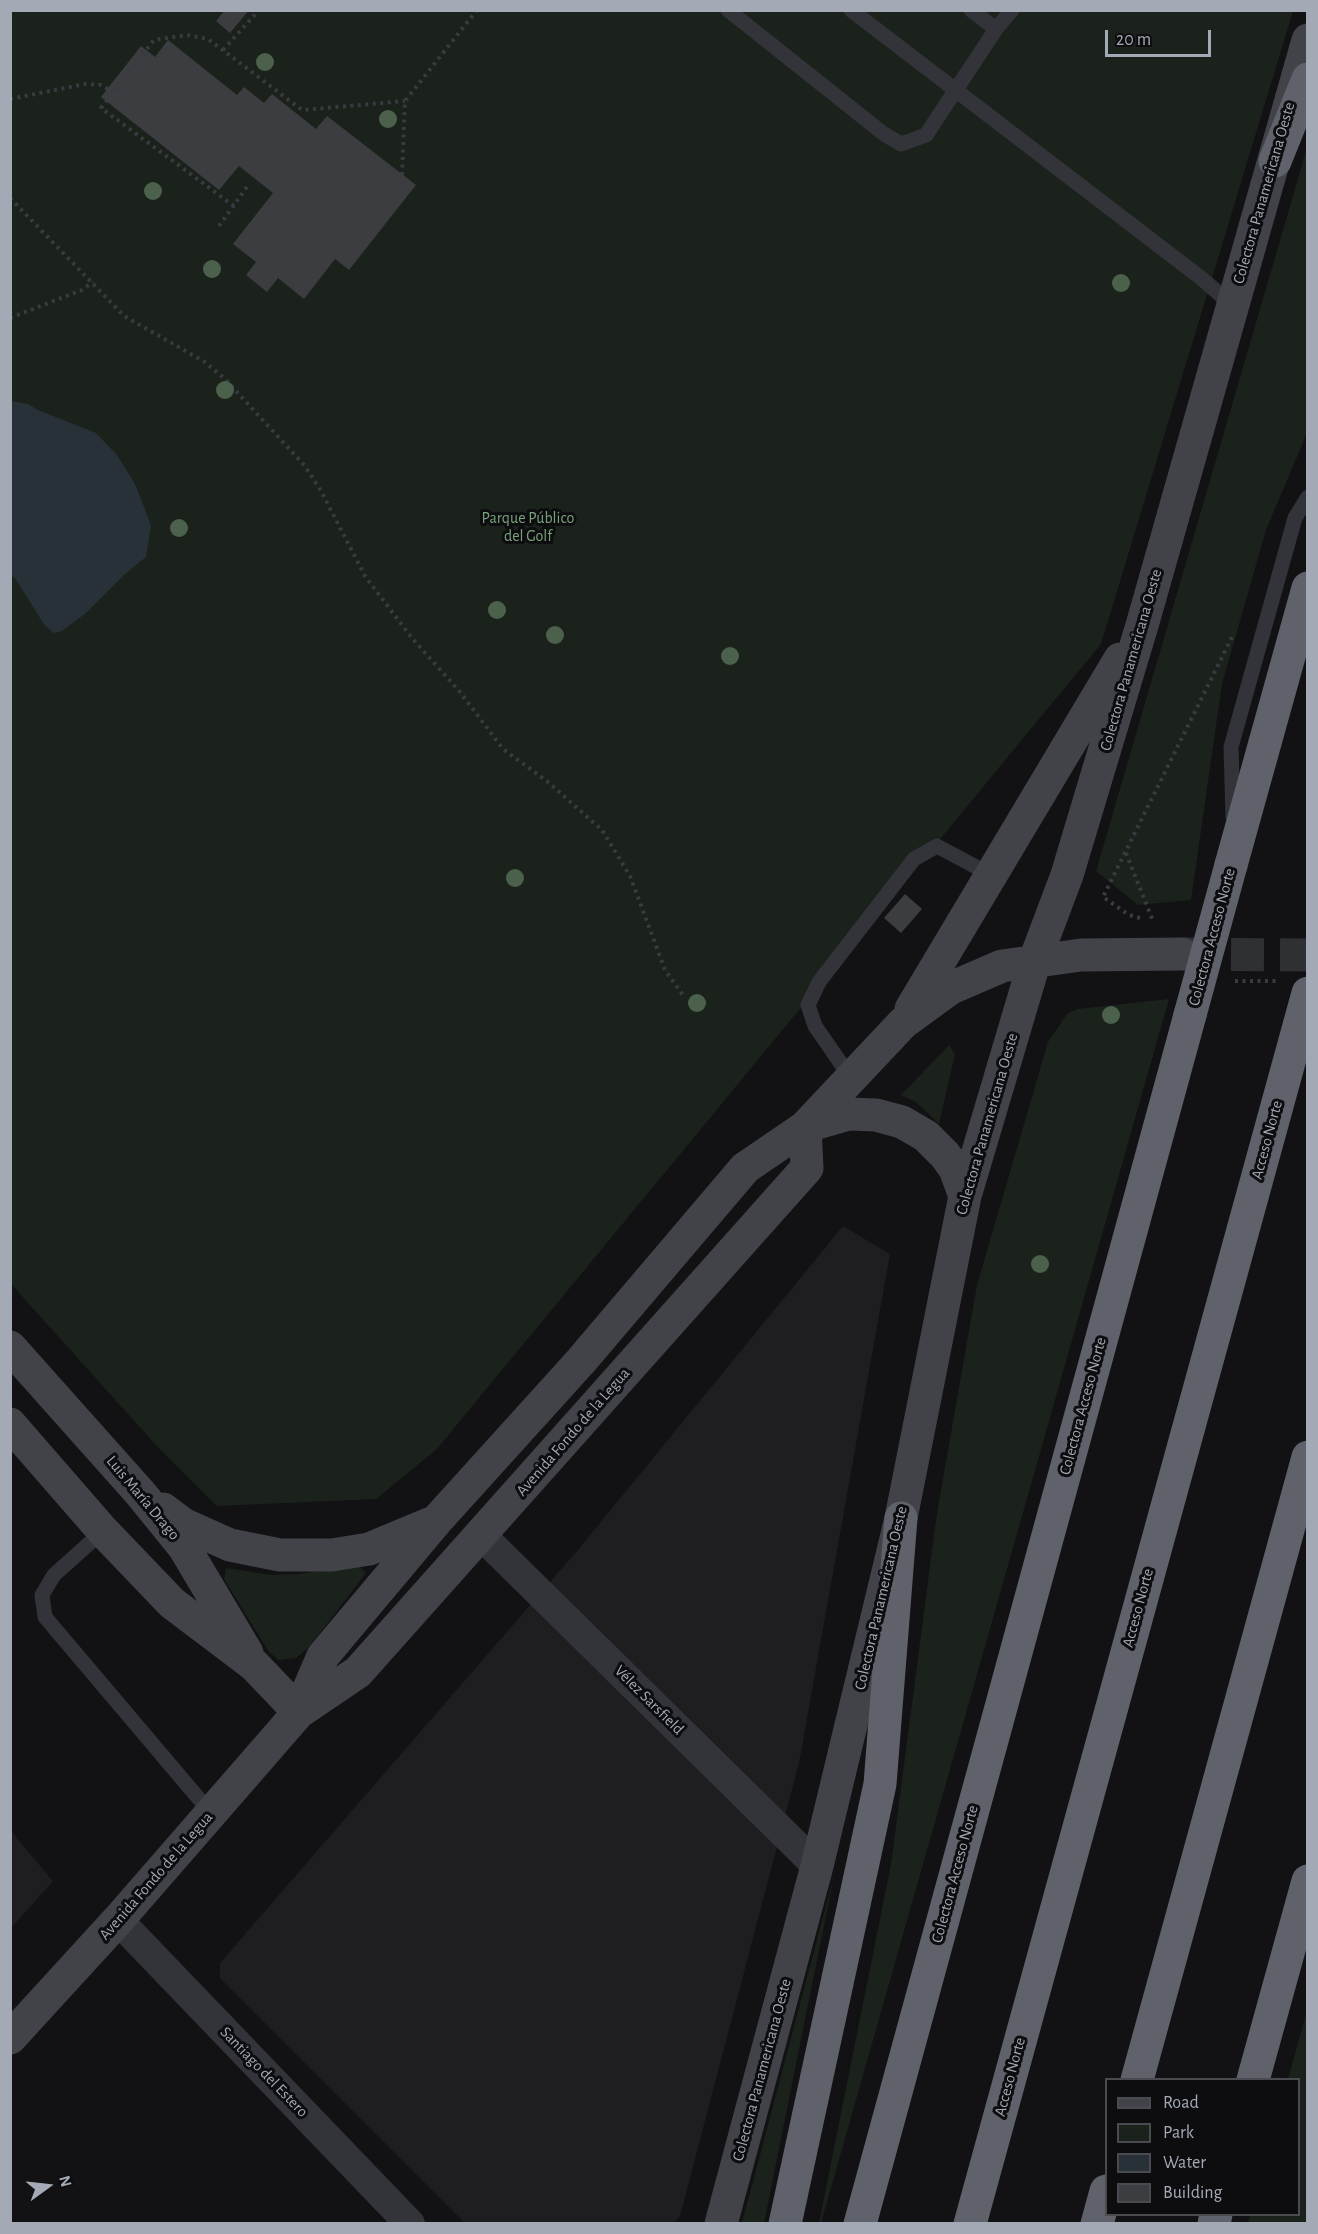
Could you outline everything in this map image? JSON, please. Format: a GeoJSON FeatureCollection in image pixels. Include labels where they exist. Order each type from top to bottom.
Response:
{"type":"FeatureCollection","features":[{"type":"Feature","properties":{"kind":"highway"},"geometry":{"type":"LineString","coordinates":[[1275,161],[1308,80]]}},
{"type":"Feature","properties":{"kind":"highway","name":"Colectora Acceso Norte"},"geometry":{"type":"LineString","coordinates":[[860,2223],[1308,588]]}},
{"type":"Feature","properties":{"kind":"highway","name":"Acceso Norte"},"geometry":{"type":"LineString","coordinates":[[970,2223],[1297,999]]}},
{"type":"Feature","properties":{"kind":"highway"},"geometry":{"type":"LineString","coordinates":[[1137,2078],[1308,1457]]}},
{"type":"Feature","properties":{"kind":"highway"},"geometry":{"type":"LineString","coordinates":[[784,2223],[880,1784],[901,1518]]}},
{"type":"Feature","properties":{"kind":"highway"},"geometry":{"type":"LineString","coordinates":[[1253,2078],[1308,1881]]}},
{"type":"Feature","properties":{"kind":"highway"},"geometry":{"type":"LineString","coordinates":[[1098,2223],[1105,2198]]}},
{"type":"Feature","properties":{"kind":"main road","name":"Colectora Panamericana Oeste"},"geometry":{"type":"LineString","coordinates":[[721,2223],[817,1866],[901,1518],[965,1196],[1035,960],[1067,875],[1143,622],[1308,40]]}},
{"type":"Feature","properties":{"kind":"main road"},"geometry":{"type":"LineString","coordinates":[[903,1023],[1143,622]]}},
{"type":"Feature","properties":{"kind":"main road","name":"Avenida Fondo de la Legua"},"geometry":{"type":"LineString","coordinates":[[299,1712],[323,1656],[438,1519],[581,1361],[745,1168],[805,1126],[903,1023],[951,988],[975,975],[1002,966],[1081,955],[1182,954]]}},
{"type":"Feature","properties":{"kind":"main road"},"geometry":{"type":"LineString","coordinates":[[805,1126],[849,1114],[876,1115],[902,1122],[926,1136],[945,1155],[955,1169],[965,1196]]}},
{"type":"Feature","properties":{"kind":"main road","name":"Avenida Fondo de la Legua"},"geometry":{"type":"LineString","coordinates":[[10,2038],[118,1920],[299,1712],[358,1672],[807,1168],[805,1126]]}},
{"type":"Feature","properties":{"kind":"main road","name":"Luis María Drago"},"geometry":{"type":"LineString","coordinates":[[10,1347],[141,1494],[184,1547],[254,1665]]}},
{"type":"Feature","properties":{"kind":"main road","name":"Luis María Drago"},"geometry":{"type":"LineString","coordinates":[[10,1424],[103,1531],[172,1603],[254,1665],[299,1712]]}},
{"type":"Feature","properties":{"kind":"main road"},"geometry":{"type":"LineString","coordinates":[[141,1494],[183,1524],[230,1545],[280,1555],[332,1555],[369,1549],[405,1536],[438,1519]]}},
{"type":"Feature","properties":{"kind":"street","name":"Vélez Sarsfield"},"geometry":{"type":"LineString","coordinates":[[481,1535],[817,1866]]}},
{"type":"Feature","properties":{"kind":"street","name":"Santiago del Estero"},"geometry":{"type":"LineString","coordinates":[[118,1920],[410,2223]]}},
{"type":"Feature","properties":{"kind":"lane"},"geometry":{"type":"LineString","coordinates":[[728,10],[901,144],[926,135],[996,29],[1012,10]]}},
{"type":"Feature","properties":{"kind":"lane"},"geometry":{"type":"LineString","coordinates":[[850,10],[1232,304]]}},
{"type":"Feature","properties":{"kind":"lane"},"geometry":{"type":"LineString","coordinates":[[971,10],[996,29]]}},
{"type":"Feature","properties":{"kind":"lane"},"geometry":{"type":"LineString","coordinates":[[1232,861],[1231,747],[1295,518],[1308,496]]}},
{"type":"Feature","properties":{"kind":"lane"},"geometry":{"type":"LineString","coordinates":[[851,1078],[815,1026],[808,1005],[819,982],[914,859],[936,846],[993,876]]}},
{"type":"Feature","properties":{"kind":"lane"},"geometry":{"type":"LineString","coordinates":[[103,1531],[54,1575],[42,1595],[45,1617],[211,1814]]}},
{"type":"Feature","properties":{"kind":"path"},"geometry":{"type":"LineString","coordinates":[[223,50],[259,10]]}},
{"type":"Feature","properties":{"kind":"path"},"geometry":{"type":"LineString","coordinates":[[402,175],[405,101],[477,10]]}},
{"type":"Feature","properties":{"kind":"path"},"geometry":{"type":"LineString","coordinates":[[234,206],[101,108],[154,40],[168,36],[200,36],[223,50],[302,110],[405,101]]}},
{"type":"Feature","properties":{"kind":"path"},"geometry":{"type":"LineString","coordinates":[[10,99],[85,84],[101,85],[113,92]]}},
{"type":"Feature","properties":{"kind":"path"},"geometry":{"type":"LineString","coordinates":[[219,226],[249,184]]}},
{"type":"Feature","properties":{"kind":"path"},"geometry":{"type":"LineString","coordinates":[[10,198],[124,316],[205,362],[225,379],[305,466],[321,490],[365,576],[411,637],[460,692],[503,749],[548,782],[602,830],[630,876],[665,970],[685,998]]}},
{"type":"Feature","properties":{"kind":"path"},"geometry":{"type":"LineString","coordinates":[[10,318],[82,290],[93,282]]}},
{"type":"Feature","properties":{"kind":"path"},"geometry":{"type":"LineString","coordinates":[[1165,921],[1153,921],[1129,915],[1103,897],[1240,620],[1264,630]]}},
{"type":"Feature","properties":{"kind":"path"},"geometry":{"type":"LineString","coordinates":[[1125,852],[1153,921]]}},
{"type":"Feature","properties":{"kind":"path"},"geometry":{"type":"LineString","coordinates":[[1225,981],[1297,999]]}},
{"type":"Feature","properties":{"kind":"shaded area"},"geometry":{"type":"Polygon","coordinates":[[[843,1226],[890,1254],[799,1763],[680,2216],[673,2224],[465,2223],[220,1978],[220,1963],[577,1551],[843,1226]]]}},
{"type":"Feature","properties":{"kind":"shaded area"},"geometry":{"type":"Polygon","coordinates":[[[11,1831],[53,1881],[11,1928],[11,1831]]]}},
{"type":"Feature","properties":{"kind":"green space","name":"Parque Público del Golf"},"geometry":{"type":"Polygon","coordinates":[[[10,11],[1293,11],[1101,644],[436,1450],[376,1499],[217,1506],[154,1443],[11,1284],[10,11]]]}},
{"type":"Feature","properties":{"kind":"green space"},"geometry":{"type":"Polygon","coordinates":[[[1307,148],[1307,433],[1266,530],[1222,684],[1191,900],[1138,905],[1096,871],[1307,148]]]}},
{"type":"Feature","properties":{"kind":"green space"},"geometry":{"type":"Polygon","coordinates":[[[1169,999],[821,2223],[819,2223],[891,1864],[937,1513],[977,1285],[1048,1042],[1067,1014],[1078,1009],[1169,999]]]}},
{"type":"Feature","properties":{"kind":"green space"},"geometry":{"type":"Polygon","coordinates":[[[949,1045],[955,1054],[939,1124],[916,1102],[901,1095],[949,1045]]]}},
{"type":"Feature","properties":{"kind":"green space"},"geometry":{"type":"Polygon","coordinates":[[[357,1564],[366,1573],[309,1647],[296,1658],[279,1660],[269,1652],[224,1579],[226,1568],[272,1575],[299,1574],[357,1564]]]}},
{"type":"Feature","properties":{"kind":"green space"},"geometry":{"type":"Polygon","coordinates":[[[834,1876],[764,2223],[742,2223],[834,1876]]]}},
{"type":"Feature","properties":{"kind":"green space"},"geometry":{"type":"Polygon","coordinates":[[[1307,2011],[1307,2223],[1248,2223],[1250,2216],[1300,2216],[1300,2078],[1288,2078],[1307,2011]]]}},
{"type":"Feature","properties":{"kind":"water"},"geometry":{"type":"Polygon","coordinates":[[[11,401],[28,404],[96,433],[117,455],[135,484],[151,525],[146,557],[125,574],[86,613],[62,631],[54,633],[45,626],[15,578],[11,576],[11,401]]]}},
{"type":"Feature","properties":{"kind":"building"},"geometry":{"type":"Polygon","coordinates":[[[225,10],[249,10],[230,33],[216,21],[225,10]]]}},
{"type":"Feature","properties":{"kind":"building"},"geometry":{"type":"Polygon","coordinates":[[[168,40],[237,95],[244,87],[264,103],[272,94],[316,129],[327,116],[416,185],[349,270],[335,259],[304,299],[278,278],[267,292],[246,275],[256,262],[233,244],[273,193],[239,166],[219,190],[101,97],[141,46],[155,57],[168,40]]]}},
{"type":"Feature","properties":{"kind":"building"},"geometry":{"type":"Polygon","coordinates":[[[905,894],[922,909],[901,933],[884,918],[905,894]]]}},
{"type":"Feature","properties":{"kind":"tunnel"},"geometry":{"type":"LineString","coordinates":[[1182,954],[1308,955]]}}]}
